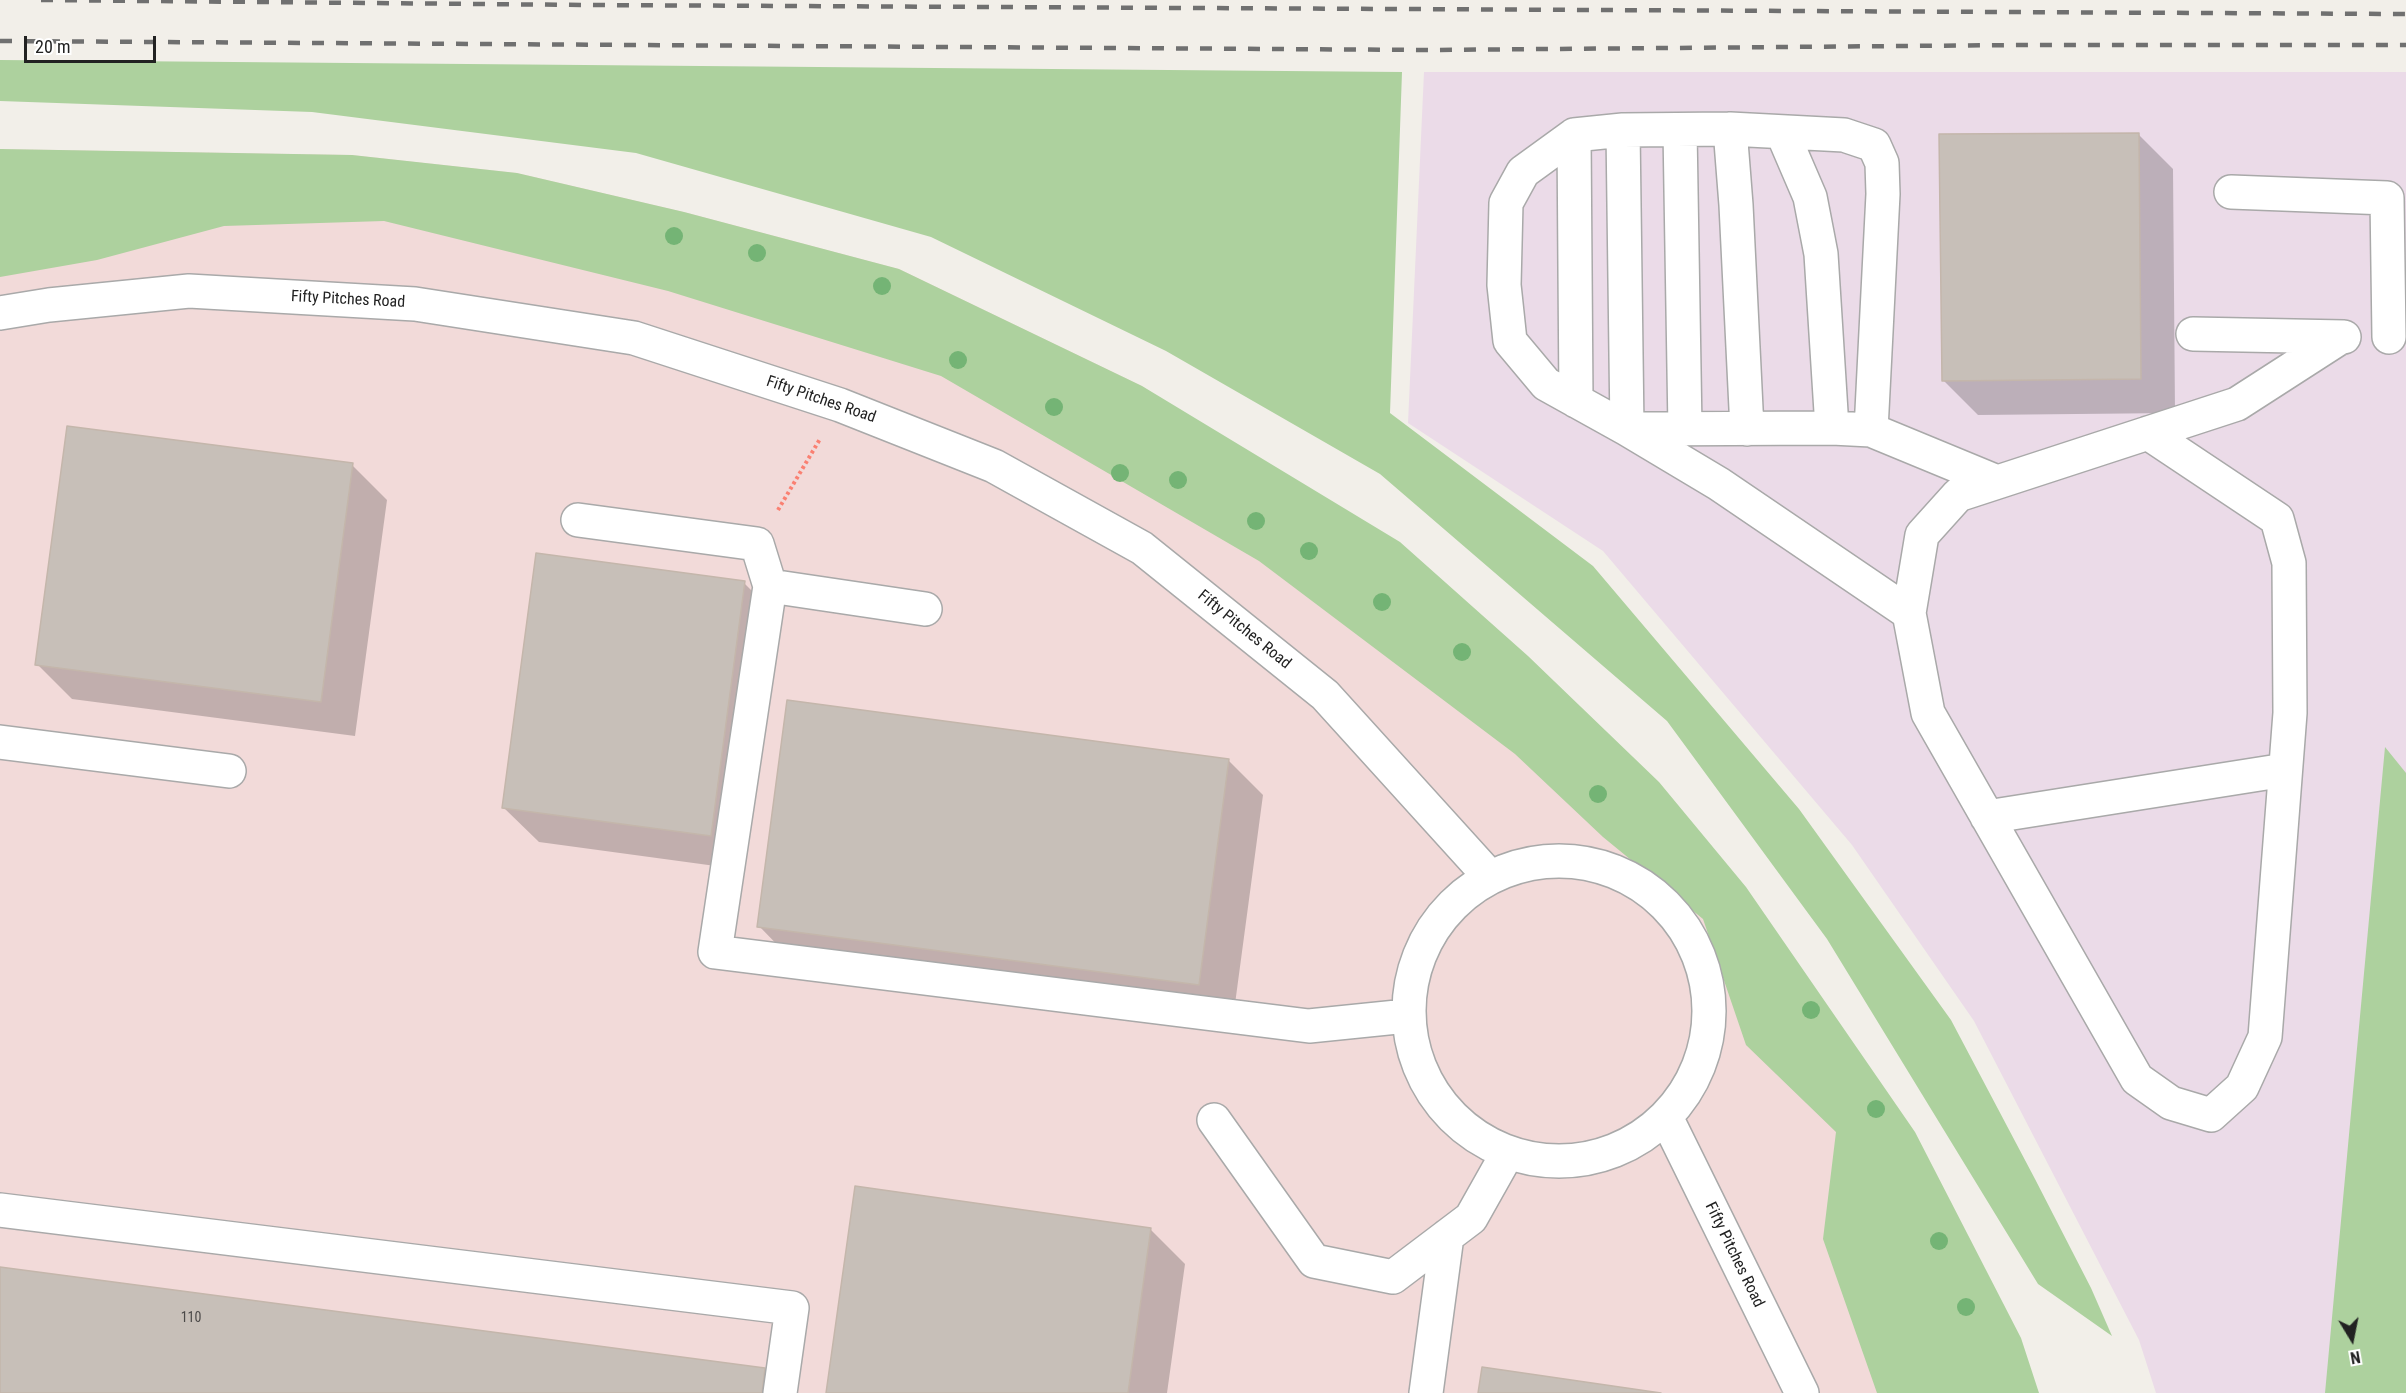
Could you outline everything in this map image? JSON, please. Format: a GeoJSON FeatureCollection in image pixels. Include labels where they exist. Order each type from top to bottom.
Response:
{"type":"FeatureCollection","features":[{"type":"Feature","properties":{"kind":"street"},"geometry":{"type":"LineString","coordinates":[[1730,129],[1747,429]]}},
{"type":"Feature","properties":{"kind":"street"},"geometry":{"type":"LineString","coordinates":[[1871,430],[1883,194],[1882,163],[1874,145],[1844,135],[1730,129],[1623,130],[1574,135],[1523,172],[1506,203],[1504,285],[1510,341],[1546,384],[1719,484],[1909,613]]}},
{"type":"Feature","properties":{"kind":"street"},"geometry":{"type":"LineString","coordinates":[[1623,130],[1627,429]]}},
{"type":"Feature","properties":{"kind":"street"},"geometry":{"type":"LineString","coordinates":[[1680,130],[1685,429]]}},
{"type":"Feature","properties":{"kind":"street"},"geometry":{"type":"LineString","coordinates":[[1782,132],[1810,197],[1821,254],[1832,428]]}},
{"type":"Feature","properties":{"kind":"street"},"geometry":{"type":"LineString","coordinates":[[1574,135],[1576,401]]}},
{"type":"Feature","properties":{"kind":"street"},"geometry":{"type":"LineString","coordinates":[[2193,334],[2398,338],[2387,198],[2230,192]]}},
{"type":"Feature","properties":{"kind":"street","name":"Fifty Pitches Road"},"geometry":{"type":"LineString","coordinates":[[0,313],[49,305],[189,291],[415,304],[634,338],[840,405],[994,466],[1142,548],[1325,695],[1490,877]]}},
{"type":"Feature","properties":{"kind":"street"},"geometry":{"type":"LineString","coordinates":[[2148,433],[2277,519],[2289,563],[2290,713],[2265,1037],[2242,1087],[2211,1115],[2171,1103],[2137,1079],[1928,713],[1909,613],[1922,535],[1958,495],[1997,482],[2237,404],[2341,337]]}},
{"type":"Feature","properties":{"kind":"street"},"geometry":{"type":"LineString","coordinates":[[1627,429],[1832,428],[1871,430],[1997,482]]}},
{"type":"Feature","properties":{"kind":"street"},"geometry":{"type":"LineString","coordinates":[[578,520],[757,544],[770,586],[715,952],[1309,1026],[1407,1016]]}},
{"type":"Feature","properties":{"kind":"street"},"geometry":{"type":"LineString","coordinates":[[770,586],[926,609]]}},
{"type":"Feature","properties":{"kind":"street"},"geometry":{"type":"LineString","coordinates":[[0,742],[229,771]]}},
{"type":"Feature","properties":{"kind":"street"},"geometry":{"type":"LineString","coordinates":[[1987,817],[2285,770]]}},
{"type":"Feature","properties":{"kind":"street"},"geometry":{"type":"LineString","coordinates":[[1540,861],[1579,861],[1629,877],[1665,903],[1696,946],[1706,975],[1706,1048],[1684,1096],[1666,1118],[1624,1148],[1591,1159],[1539,1161],[1507,1154],[1445,1111],[1418,1066],[1407,1016],[1415,964],[1446,910],[1490,877],[1540,861]]}},
{"type":"Feature","properties":{"kind":"street","name":"Fifty Pitches Road"},"geometry":{"type":"LineString","coordinates":[[1666,1118],[1802,1393]]}},
{"type":"Feature","properties":{"kind":"street"},"geometry":{"type":"LineString","coordinates":[[1214,1120],[1314,1261],[1393,1277],[1471,1218],[1507,1154]]}},
{"type":"Feature","properties":{"kind":"street"},"geometry":{"type":"LineString","coordinates":[[0,1210],[792,1308],[780,1393]]}},
{"type":"Feature","properties":{"kind":"street"},"geometry":{"type":"LineString","coordinates":[[1426,1393],[1447,1236]]}},
{"type":"Feature","properties":{"kind":"path"},"geometry":{"type":"LineString","coordinates":[[757,544],[840,405]]}},
{"type":"Feature","properties":{"kind":"shaded area"},"geometry":{"type":"Polygon","coordinates":[[[1424,72],[2406,72],[2406,1393],[2156,1393],[2139,1340],[1974,1021],[1852,845],[1603,551],[1408,423],[1424,72]]]}},
{"type":"Feature","properties":{"kind":"shaded area"},"geometry":{"type":"Polygon","coordinates":[[[0,149],[352,155],[517,173],[684,212],[899,269],[1142,386],[1381,555],[1736,914],[2007,1393],[0,1393],[0,149]]]}},
{"type":"Feature","properties":{"kind":"green space"},"geometry":{"type":"Polygon","coordinates":[[[0,60],[1402,72],[1390,413],[1593,566],[1799,809],[1951,1020],[2091,1288],[2112,1336],[2038,1284],[1827,939],[1667,721],[1380,474],[1166,351],[931,237],[636,153],[312,112],[0,101],[0,60]]]}},
{"type":"Feature","properties":{"kind":"green space"},"geometry":{"type":"Polygon","coordinates":[[[0,149],[352,155],[517,173],[684,212],[899,269],[1142,386],[1400,542],[1528,656],[1659,782],[1746,887],[1915,1132],[2021,1338],[2039,1393],[1877,1393],[1823,1239],[1836,1132],[1746,1045],[1703,919],[1603,837],[1515,754],[1259,561],[941,376],[668,291],[384,221],[224,226],[97,260],[0,277],[0,149]]]}},
{"type":"Feature","properties":{"kind":"green space"},"geometry":{"type":"Polygon","coordinates":[[[2385,747],[2406,773],[2406,1393],[2325,1393],[2385,747]]]}},
{"type":"Feature","properties":{"kind":"building"},"geometry":{"type":"Polygon","coordinates":[[[2139,133],[2141,379],[1942,381],[1939,134],[2139,133]]]}},
{"type":"Feature","properties":{"kind":"building"},"geometry":{"type":"Polygon","coordinates":[[[67,426],[353,463],[321,702],[35,665],[67,426]]]}},
{"type":"Feature","properties":{"kind":"building"},"geometry":{"type":"Polygon","coordinates":[[[536,553],[745,581],[711,836],[502,808],[536,553]]]}},
{"type":"Feature","properties":{"kind":"building"},"geometry":{"type":"Polygon","coordinates":[[[787,700],[1229,759],[1199,985],[757,927],[787,700]]]}},
{"type":"Feature","properties":{"kind":"building"},"geometry":{"type":"Polygon","coordinates":[[[855,1186],[1151,1228],[1128,1393],[826,1393],[855,1186]]]}},
{"type":"Feature","properties":{"kind":"building"},"geometry":{"type":"Polygon","coordinates":[[[0,1267],[765,1368],[762,1393],[0,1393],[0,1267]]]}},
{"type":"Feature","properties":{"kind":"building"},"geometry":{"type":"Polygon","coordinates":[[[1482,1367],[1661,1393],[1478,1393],[1482,1367]]]}},
{"type":"Feature","properties":{"kind":"railway"},"geometry":{"type":"LineString","coordinates":[[41,0],[2406,14]]}},
{"type":"Feature","properties":{"kind":"railway"},"geometry":{"type":"LineString","coordinates":[[0,41],[1431,50],[2020,45],[2406,45]]}}]}
